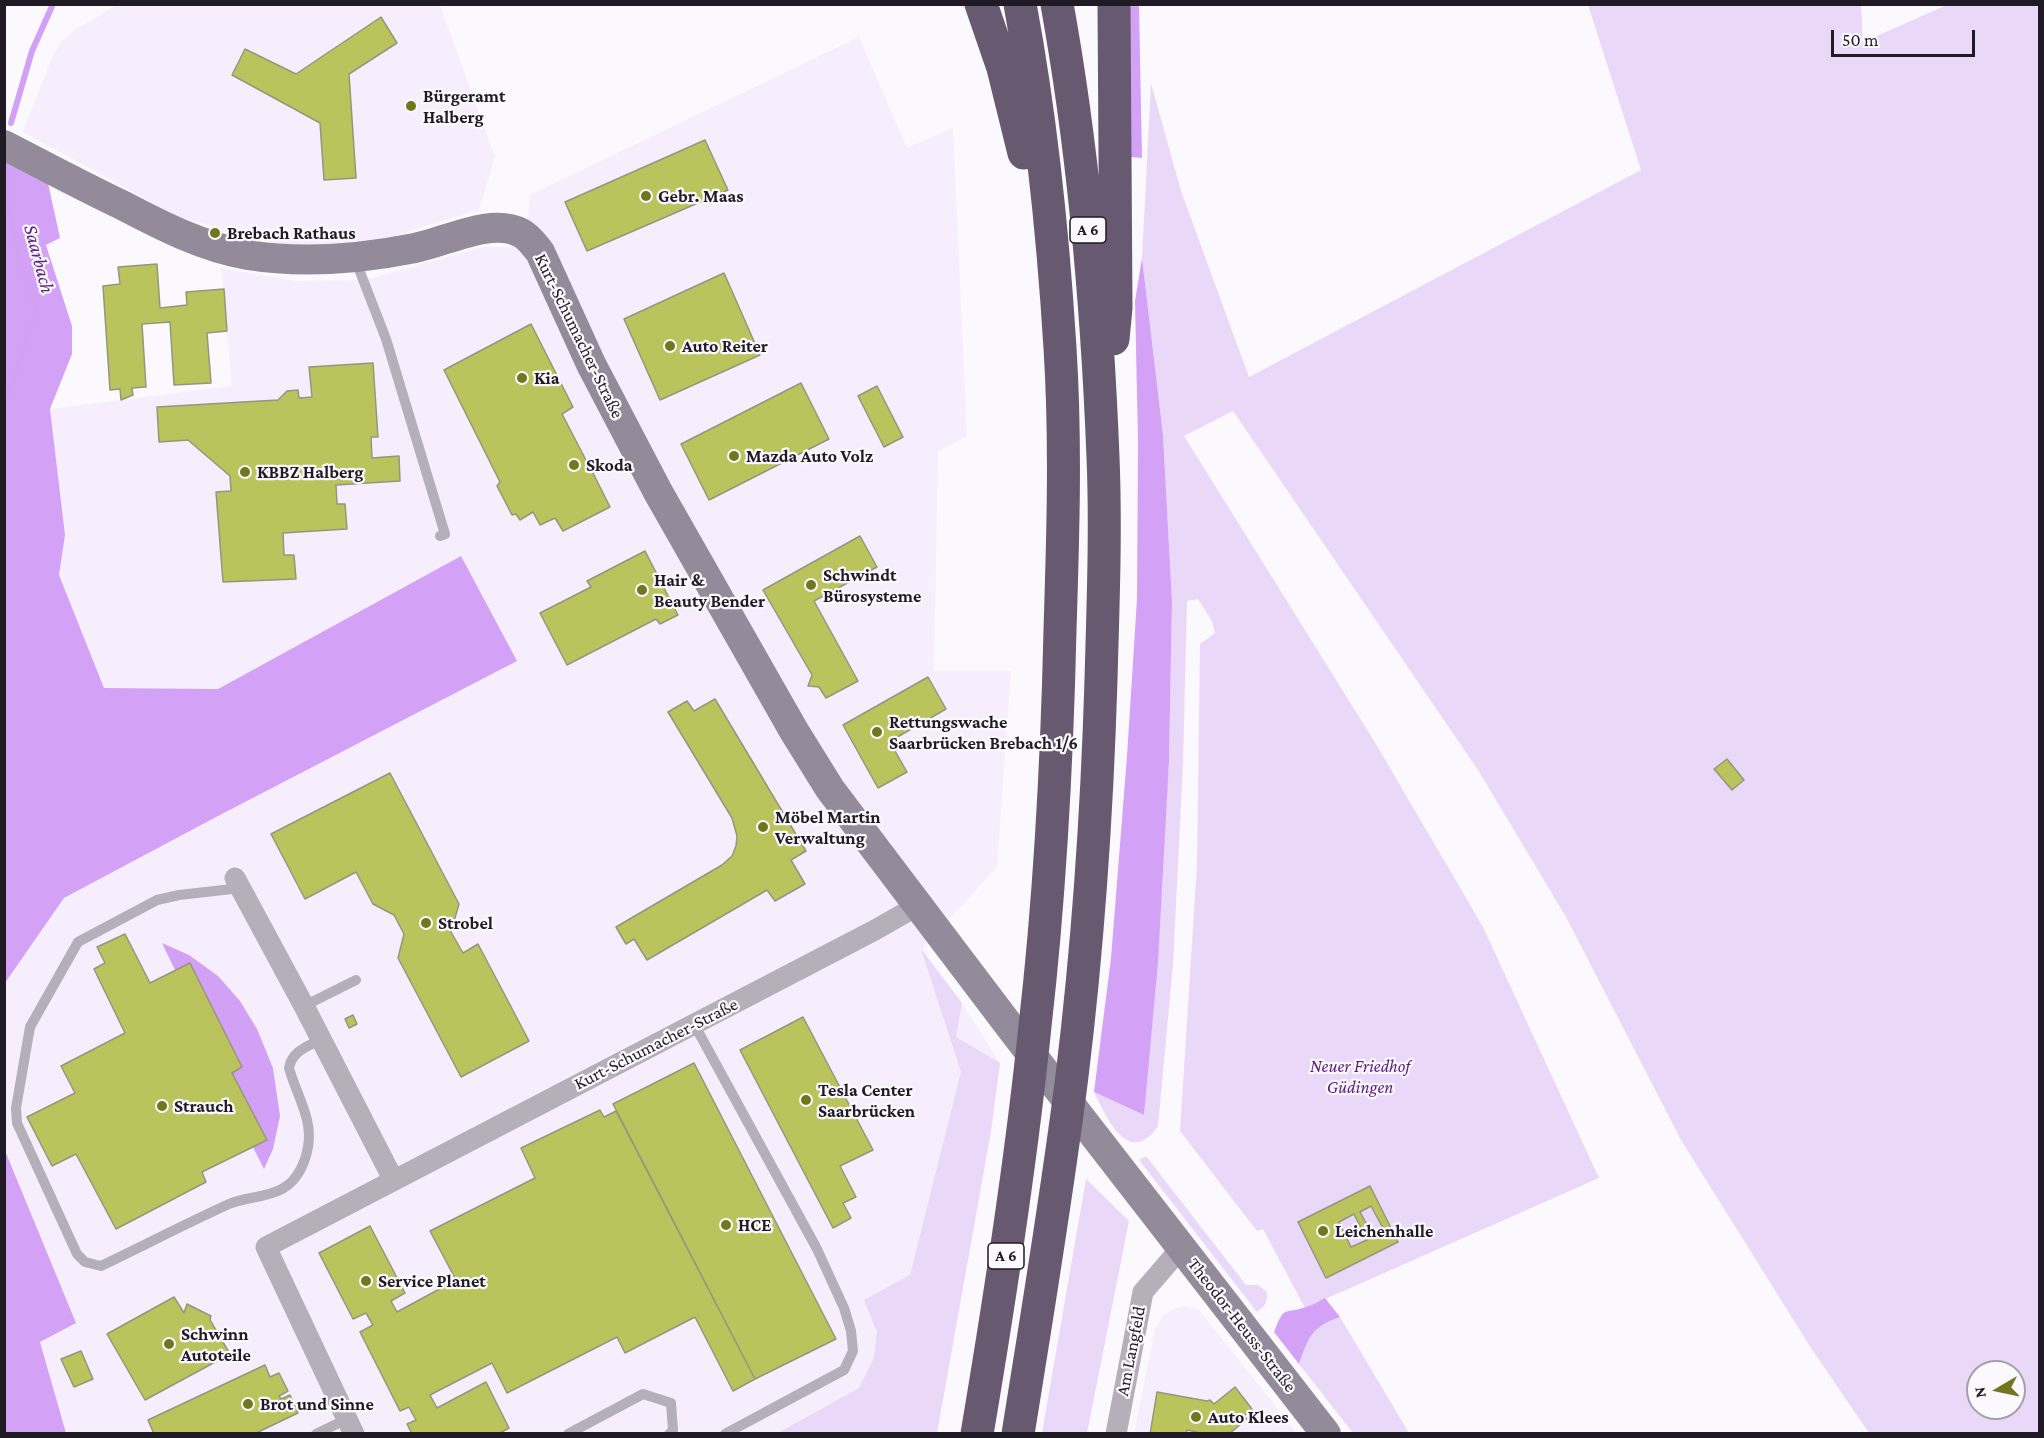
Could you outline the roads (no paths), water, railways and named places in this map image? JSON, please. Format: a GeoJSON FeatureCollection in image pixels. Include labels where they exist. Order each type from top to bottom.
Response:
{"type":"FeatureCollection","features":[{"type":"Feature","properties":{"kind":"highway","name":"A 6"},"geometry":{"type":"LineString","coordinates":[[981,4],[1003,68],[1054,265]]}},
{"type":"Feature","properties":{"kind":"highway","name":"A 6"},"geometry":{"type":"LineString","coordinates":[[977,1434],[1003,1278],[1036,1023],[1057,753],[1062,562],[1060,350],[1054,265],[1032,70],[1020,4]]}},
{"type":"Feature","properties":{"kind":"highway","name":"A 6"},"geometry":{"type":"LineString","coordinates":[[1018,1434],[1072,1079],[1087,928],[1098,751],[1104,566],[1103,458],[1089,243],[1081,159],[1057,4]]}},
{"type":"Feature","properties":{"kind":"highway"},"geometry":{"type":"LineString","coordinates":[[1103,458],[1116,308],[1114,4]]}},
{"type":"Feature","properties":{"kind":"street","name":"Kurt-Schumacher-Straße"},"geometry":{"type":"LineString","coordinates":[[4,145],[166,228],[206,243],[246,254],[308,260],[355,258],[423,247],[485,229],[500,228],[522,234],[531,242],[540,252],[591,364],[627,434],[794,731],[830,789],[917,906],[1158,1217]]}},
{"type":"Feature","properties":{"kind":"street"},"geometry":{"type":"LineString","coordinates":[[238,883],[393,1179]]}},
{"type":"Feature","properties":{"kind":"street","name":"Kurt-Schumacher-Straße"},"geometry":{"type":"LineString","coordinates":[[351,1426],[266,1247],[917,906]]}},
{"type":"Feature","properties":{"kind":"street","name":"Theodor-Heuss-Straße"},"geometry":{"type":"LineString","coordinates":[[1158,1217],[1326,1434]]}},
{"type":"Feature","properties":{"kind":"street","name":"Am Langfeld"},"geometry":{"type":"LineString","coordinates":[[1116,1434],[1143,1292],[1181,1248]]}},
{"type":"Feature","properties":{"kind":"lane"},"geometry":{"type":"LineString","coordinates":[[355,258],[386,339],[445,534],[440,536]]}},
{"type":"Feature","properties":{"kind":"lane"},"geometry":{"type":"LineString","coordinates":[[238,883],[157,900],[78,942],[30,1027],[16,1108],[17,1123],[77,1254],[85,1262],[101,1266],[232,1203],[268,1195],[282,1189],[292,1181],[300,1171],[306,1154],[308,1138],[307,1121],[289,1068],[290,1060],[294,1054],[321,1039]]}},
{"type":"Feature","properties":{"kind":"lane"},"geometry":{"type":"LineString","coordinates":[[304,1006],[356,980]]}},
{"type":"Feature","properties":{"kind":"lane"},"geometry":{"type":"LineString","coordinates":[[694,1024],[817,1249],[844,1308],[851,1331],[853,1351],[844,1370],[726,1434]]}},
{"type":"Feature","properties":{"kind":"lane"},"geometry":{"type":"LineString","coordinates":[[568,1434],[643,1394],[671,1403],[673,1430],[669,1434]]}},
{"type":"Feature","properties":{"kind":"lane"},"geometry":{"type":"LineString","coordinates":[[316,1434],[351,1426]]}},
{"type":"Feature","properties":{"kind":"waterway","name":"Saarbach"},"geometry":{"type":"LineString","coordinates":[[11,123],[32,51],[53,4]]}},
{"type":"Feature","properties":{"kind":"waterway","name":"Saarbach"},"geometry":{"type":"LineString","coordinates":[[4,399],[8,396],[36,310],[13,235],[5,158]]}},
{"type":"Feature","properties":{"kind":"place","name":"Bürgeramt Halberg"},"geometry":{"type":"Point","coordinates":[411,106]}},
{"type":"Feature","properties":{"kind":"place","name":"Gebr. Maas"},"geometry":{"type":"Point","coordinates":[646,196]}},
{"type":"Feature","properties":{"kind":"place","name":"Brebach Rathaus"},"geometry":{"type":"Point","coordinates":[215,233]}},
{"type":"Feature","properties":{"kind":"place","name":"Auto Reiter"},"geometry":{"type":"Point","coordinates":[670,346]}},
{"type":"Feature","properties":{"kind":"place","name":"Kia"},"geometry":{"type":"Point","coordinates":[522,378]}},
{"type":"Feature","properties":{"kind":"place","name":"Mazda Auto Volz"},"geometry":{"type":"Point","coordinates":[734,456]}},
{"type":"Feature","properties":{"kind":"place","name":"Skoda"},"geometry":{"type":"Point","coordinates":[574,465]}},
{"type":"Feature","properties":{"kind":"place","name":"KBBZ Halberg"},"geometry":{"type":"Point","coordinates":[245,472]}},
{"type":"Feature","properties":{"kind":"place","name":"Schwindt Bürosysteme"},"geometry":{"type":"Point","coordinates":[811,585]}},
{"type":"Feature","properties":{"kind":"place","name":"Hair & Beauty Bender"},"geometry":{"type":"Point","coordinates":[642,590]}},
{"type":"Feature","properties":{"kind":"place","name":"Rettungswache Saarbrücken Brebach 1/6"},"geometry":{"type":"Point","coordinates":[877,732]}},
{"type":"Feature","properties":{"kind":"place","name":"Möbel Martin Verwaltung"},"geometry":{"type":"Point","coordinates":[763,827]}},
{"type":"Feature","properties":{"kind":"place","name":"Strobel"},"geometry":{"type":"Point","coordinates":[426,923]}},
{"type":"Feature","properties":{"kind":"place","name":"Tesla Center Saarbrücken"},"geometry":{"type":"Point","coordinates":[806,1100]}},
{"type":"Feature","properties":{"kind":"place","name":"Strauch"},"geometry":{"type":"Point","coordinates":[162,1106]}},
{"type":"Feature","properties":{"kind":"place","name":"HCE"},"geometry":{"type":"Point","coordinates":[726,1225]}},
{"type":"Feature","properties":{"kind":"place","name":"Leichenhalle"},"geometry":{"type":"Point","coordinates":[1323,1231]}},
{"type":"Feature","properties":{"kind":"place","name":"Service Planet"},"geometry":{"type":"Point","coordinates":[366,1281]}},
{"type":"Feature","properties":{"kind":"place","name":"Schwinn Autoteile"},"geometry":{"type":"Point","coordinates":[169,1344]}},
{"type":"Feature","properties":{"kind":"place","name":"Brot und Sinne"},"geometry":{"type":"Point","coordinates":[248,1404]}},
{"type":"Feature","properties":{"kind":"place","name":"Auto Klees"},"geometry":{"type":"Point","coordinates":[1196,1417]}},
{"type":"Feature","properties":{"kind":"park label","name":"Neuer Friedhof Güdingen"},"geometry":{"type":"Point","coordinates":[1360,1076]}}]}
